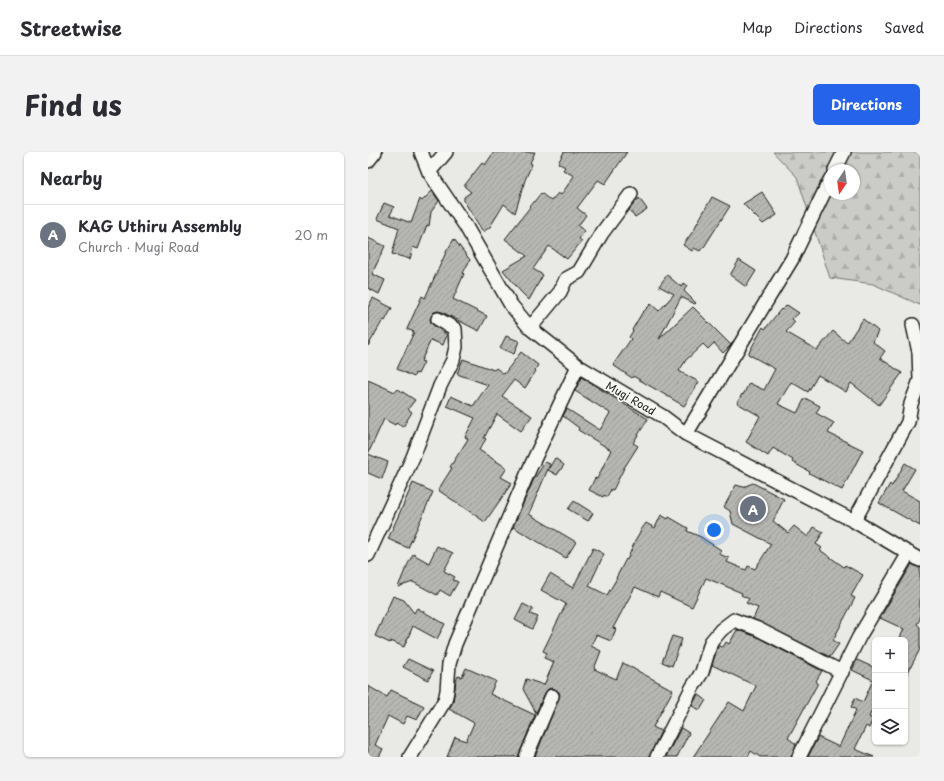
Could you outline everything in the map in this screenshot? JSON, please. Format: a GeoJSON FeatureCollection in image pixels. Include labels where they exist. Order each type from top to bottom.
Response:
{"type":"FeatureCollection","features":[{"type":"Feature","properties":{"kind":"street"},"geometry":{"type":"LineString","coordinates":[[368,161],[374,152]]}},
{"type":"Feature","properties":{"kind":"street","name":"Mugi Road"},"geometry":{"type":"LineString","coordinates":[[421,152],[428,172],[465,225],[512,305],[530,328],[578,366],[662,416],[686,434],[854,521],[914,557]]}},
{"type":"Feature","properties":{"kind":"street"},"geometry":{"type":"LineString","coordinates":[[428,172],[446,152]]}},
{"type":"Feature","properties":{"kind":"street"},"geometry":{"type":"LineString","coordinates":[[838,164],[844,152]]}},
{"type":"Feature","properties":{"kind":"street"},"geometry":{"type":"LineString","coordinates":[[686,434],[792,259],[824,192]]}},
{"type":"Feature","properties":{"kind":"street"},"geometry":{"type":"LineString","coordinates":[[530,328],[560,292],[566,279],[579,272],[602,233],[631,194]]}},
{"type":"Feature","properties":{"kind":"street"},"geometry":{"type":"LineString","coordinates":[[368,555],[413,457],[440,386],[453,360],[456,347],[455,329],[438,319]]}},
{"type":"Feature","properties":{"kind":"street"},"geometry":{"type":"LineString","coordinates":[[854,521],[908,422],[911,404],[920,380],[919,352],[913,325]]}},
{"type":"Feature","properties":{"kind":"street"},"geometry":{"type":"LineString","coordinates":[[410,757],[445,700],[448,691],[449,664],[455,644],[529,470],[578,366]]}},
{"type":"Feature","properties":{"kind":"street"},"geometry":{"type":"LineString","coordinates":[[799,757],[859,637],[914,557]]}},
{"type":"Feature","properties":{"kind":"street"},"geometry":{"type":"LineString","coordinates":[[657,757],[692,688],[702,672],[711,642],[721,630],[734,620],[758,629],[842,672]]}},
{"type":"Feature","properties":{"kind":"street"},"geometry":{"type":"LineString","coordinates":[[526,757],[552,696]]}},
{"type":"Feature","properties":{"kind":"green space"},"geometry":{"type":"Polygon","coordinates":[[[773,152],[920,152],[920,305],[873,284],[830,278],[797,177],[773,152]]]}},
{"type":"Feature","properties":{"kind":"building"},"geometry":{"type":"Polygon","coordinates":[[[494,152],[535,152],[530,163],[532,164],[525,180],[515,213],[504,204],[490,227],[483,232],[464,201],[464,197],[471,192],[464,186],[482,163],[485,165],[494,152]]]}},
{"type":"Feature","properties":{"kind":"building"},"geometry":{"type":"Polygon","coordinates":[[[564,152],[627,152],[605,184],[598,180],[577,208],[586,215],[578,226],[585,231],[579,239],[582,241],[567,259],[549,246],[533,269],[543,275],[529,300],[503,270],[527,256],[505,239],[541,193],[551,201],[558,193],[561,195],[574,176],[563,170],[565,167],[558,163],[564,152]]]}},
{"type":"Feature","properties":{"kind":"building"},"geometry":{"type":"Polygon","coordinates":[[[432,191],[439,201],[431,212],[429,226],[427,225],[418,249],[413,247],[410,259],[392,254],[399,228],[377,219],[384,203],[394,207],[390,215],[411,223],[420,199],[422,201],[432,191]]]}},
{"type":"Feature","properties":{"kind":"building"},"geometry":{"type":"Polygon","coordinates":[[[762,192],[777,215],[763,224],[743,204],[762,192]]]}},
{"type":"Feature","properties":{"kind":"building"},"geometry":{"type":"Polygon","coordinates":[[[712,197],[730,206],[704,247],[700,251],[694,248],[692,251],[683,245],[696,227],[712,197]]]}},
{"type":"Feature","properties":{"kind":"building"},"geometry":{"type":"Polygon","coordinates":[[[639,198],[647,209],[635,217],[629,210],[639,198]]]}},
{"type":"Feature","properties":{"kind":"building"},"geometry":{"type":"Polygon","coordinates":[[[368,238],[385,246],[372,274],[385,280],[379,294],[368,288],[368,238]]]}},
{"type":"Feature","properties":{"kind":"building"},"geometry":{"type":"Polygon","coordinates":[[[454,239],[470,260],[463,273],[464,274],[453,299],[487,316],[479,331],[442,312],[434,312],[430,319],[431,323],[447,335],[443,345],[431,340],[421,361],[424,362],[418,374],[415,373],[414,377],[397,369],[414,332],[407,329],[422,296],[425,298],[448,248],[454,239]]]}},
{"type":"Feature","properties":{"kind":"building"},"geometry":{"type":"Polygon","coordinates":[[[739,260],[756,271],[746,287],[730,275],[739,260]]]}},
{"type":"Feature","properties":{"kind":"building"},"geometry":{"type":"Polygon","coordinates":[[[667,275],[681,287],[684,283],[687,285],[684,291],[696,303],[695,304],[681,297],[659,339],[693,307],[731,345],[723,353],[714,343],[708,349],[703,344],[686,360],[679,371],[699,382],[684,406],[633,376],[632,378],[613,365],[631,339],[629,337],[642,313],[651,304],[659,311],[674,294],[659,286],[667,275]]]}},
{"type":"Feature","properties":{"kind":"building"},"geometry":{"type":"Polygon","coordinates":[[[373,298],[392,308],[385,321],[383,320],[368,346],[368,307],[373,298]]]}},
{"type":"Feature","properties":{"kind":"building"},"geometry":{"type":"Polygon","coordinates":[[[787,305],[799,313],[792,319],[795,322],[786,332],[817,350],[833,331],[847,343],[863,319],[878,331],[873,342],[885,351],[880,358],[902,373],[879,405],[851,383],[846,392],[818,375],[808,392],[791,382],[778,404],[797,413],[805,398],[820,406],[816,413],[834,423],[828,433],[863,450],[842,490],[809,473],[810,472],[792,462],[793,460],[773,448],[768,456],[746,442],[760,416],[737,403],[749,383],[764,390],[775,369],[748,354],[763,327],[765,329],[781,309],[782,310],[787,305]]]}},
{"type":"Feature","properties":{"kind":"building"},"geometry":{"type":"Polygon","coordinates":[[[506,336],[519,341],[514,354],[500,348],[506,336]]]}},
{"type":"Feature","properties":{"kind":"building"},"geometry":{"type":"Polygon","coordinates":[[[521,352],[538,365],[535,370],[536,371],[525,388],[514,380],[502,396],[532,416],[521,431],[497,414],[484,438],[486,439],[479,450],[507,468],[501,477],[512,483],[485,522],[438,490],[452,468],[450,467],[468,439],[465,437],[475,418],[447,406],[451,396],[473,406],[488,385],[457,374],[463,359],[494,370],[496,368],[504,374],[521,352]]]}},
{"type":"Feature","properties":{"kind":"building"},"geometry":{"type":"Polygon","coordinates":[[[581,377],[648,419],[633,443],[638,446],[624,468],[613,490],[611,489],[607,497],[604,495],[603,497],[589,490],[595,478],[597,479],[611,450],[578,430],[579,428],[563,416],[567,409],[600,430],[610,413],[575,391],[581,377]]]}},
{"type":"Feature","properties":{"kind":"building"},"geometry":{"type":"Polygon","coordinates":[[[368,380],[395,392],[398,389],[415,400],[408,409],[412,412],[403,427],[396,423],[395,425],[384,419],[368,454],[368,380]]]}},
{"type":"Feature","properties":{"kind":"building"},"geometry":{"type":"Polygon","coordinates":[[[368,454],[388,462],[382,479],[368,473],[368,454]]]}},
{"type":"Feature","properties":{"kind":"building"},"geometry":{"type":"Polygon","coordinates":[[[555,458],[564,465],[557,475],[548,470],[555,458]]]}},
{"type":"Feature","properties":{"kind":"building"},"geometry":{"type":"Polygon","coordinates":[[[545,462],[550,464],[529,514],[576,542],[566,558],[513,527],[533,481],[545,462]]]}},
{"type":"Feature","properties":{"kind":"building"},"geometry":{"type":"Polygon","coordinates":[[[905,463],[915,469],[902,491],[920,501],[920,526],[879,503],[890,484],[892,486],[905,463]]]}},
{"type":"Feature","properties":{"kind":"building"},"geometry":{"type":"Polygon","coordinates":[[[413,483],[433,492],[408,548],[388,539],[413,483]]]}},
{"type":"Feature","properties":{"kind":"building"},"geometry":{"type":"Polygon","coordinates":[[[753,483],[784,499],[773,521],[788,533],[794,526],[808,537],[814,527],[823,532],[816,544],[822,548],[820,550],[844,567],[845,565],[863,575],[851,596],[855,598],[833,640],[839,644],[830,657],[753,619],[758,608],[746,603],[749,599],[741,595],[742,593],[706,578],[692,607],[660,592],[658,597],[635,587],[613,628],[616,629],[611,641],[596,635],[591,646],[601,651],[594,669],[616,679],[623,663],[673,690],[653,727],[661,731],[649,757],[535,757],[560,695],[555,689],[548,689],[536,713],[523,689],[526,679],[544,685],[554,662],[544,658],[547,653],[543,651],[566,604],[541,590],[550,574],[573,588],[593,548],[604,554],[589,586],[607,595],[626,559],[627,560],[641,530],[646,523],[655,528],[661,515],[668,519],[669,517],[688,528],[687,531],[701,537],[721,550],[719,554],[729,558],[727,562],[746,570],[748,566],[755,569],[771,544],[733,524],[730,511],[724,507],[736,485],[743,487],[753,483]]]}},
{"type":"Feature","properties":{"kind":"building"},"geometry":{"type":"Polygon","coordinates":[[[574,501],[593,513],[588,521],[568,509],[574,501]]]}},
{"type":"Feature","properties":{"kind":"building"},"geometry":{"type":"Polygon","coordinates":[[[437,546],[453,553],[444,571],[455,577],[453,580],[458,582],[450,596],[440,590],[437,595],[413,582],[398,587],[413,554],[429,563],[437,546]]]}},
{"type":"Feature","properties":{"kind":"building"},"geometry":{"type":"Polygon","coordinates":[[[912,564],[920,568],[920,619],[917,624],[920,627],[920,649],[908,672],[908,637],[900,637],[904,629],[880,618],[912,564]]]}},
{"type":"Feature","properties":{"kind":"building"},"geometry":{"type":"Polygon","coordinates":[[[393,596],[404,600],[414,613],[417,608],[445,624],[437,639],[413,626],[404,647],[391,641],[390,643],[375,636],[393,596]]]}},
{"type":"Feature","properties":{"kind":"building"},"geometry":{"type":"Polygon","coordinates":[[[523,604],[533,609],[530,614],[538,617],[532,629],[515,620],[523,604]]]}},
{"type":"Feature","properties":{"kind":"building"},"geometry":{"type":"Polygon","coordinates":[[[737,630],[755,636],[822,671],[816,681],[818,683],[788,738],[796,744],[791,757],[760,757],[751,751],[748,757],[693,757],[729,702],[744,711],[756,686],[712,665],[718,646],[723,647],[726,642],[729,644],[737,630]]]}},
{"type":"Feature","properties":{"kind":"building"},"geometry":{"type":"Polygon","coordinates":[[[672,636],[682,639],[672,666],[662,662],[672,636]]]}},
{"type":"Feature","properties":{"kind":"building"},"geometry":{"type":"Polygon","coordinates":[[[408,659],[433,671],[428,680],[403,667],[408,659]]]}},
{"type":"Feature","properties":{"kind":"building"},"geometry":{"type":"Polygon","coordinates":[[[857,660],[872,667],[872,680],[852,670],[857,660]]]}},
{"type":"Feature","properties":{"kind":"building"},"geometry":{"type":"Polygon","coordinates":[[[466,668],[496,681],[490,694],[535,715],[518,757],[447,757],[455,737],[466,741],[474,723],[449,709],[453,702],[458,676],[462,677],[466,668]]]}},
{"type":"Feature","properties":{"kind":"building"},"geometry":{"type":"Polygon","coordinates":[[[872,682],[872,710],[869,717],[872,718],[872,721],[869,728],[866,726],[855,749],[874,757],[808,757],[818,737],[839,747],[856,710],[851,707],[855,698],[863,702],[872,682]]]}},
{"type":"Feature","properties":{"kind":"building"},"geometry":{"type":"Polygon","coordinates":[[[368,686],[387,697],[391,690],[424,706],[417,720],[407,716],[403,724],[388,716],[375,745],[383,749],[379,757],[368,757],[368,686]]]}},
{"type":"Feature","properties":{"kind":"building"},"geometry":{"type":"Polygon","coordinates":[[[698,694],[706,700],[700,710],[692,706],[698,694]]]}},
{"type":"Feature","properties":{"kind":"building"},"geometry":{"type":"Polygon","coordinates":[[[681,728],[689,733],[677,757],[666,757],[681,728]]]}},
{"type":"Feature","properties":{"kind":"place","name":"KAG Uthiru Assembly"},"geometry":{"type":"Point","coordinates":[753,509]}}]}
